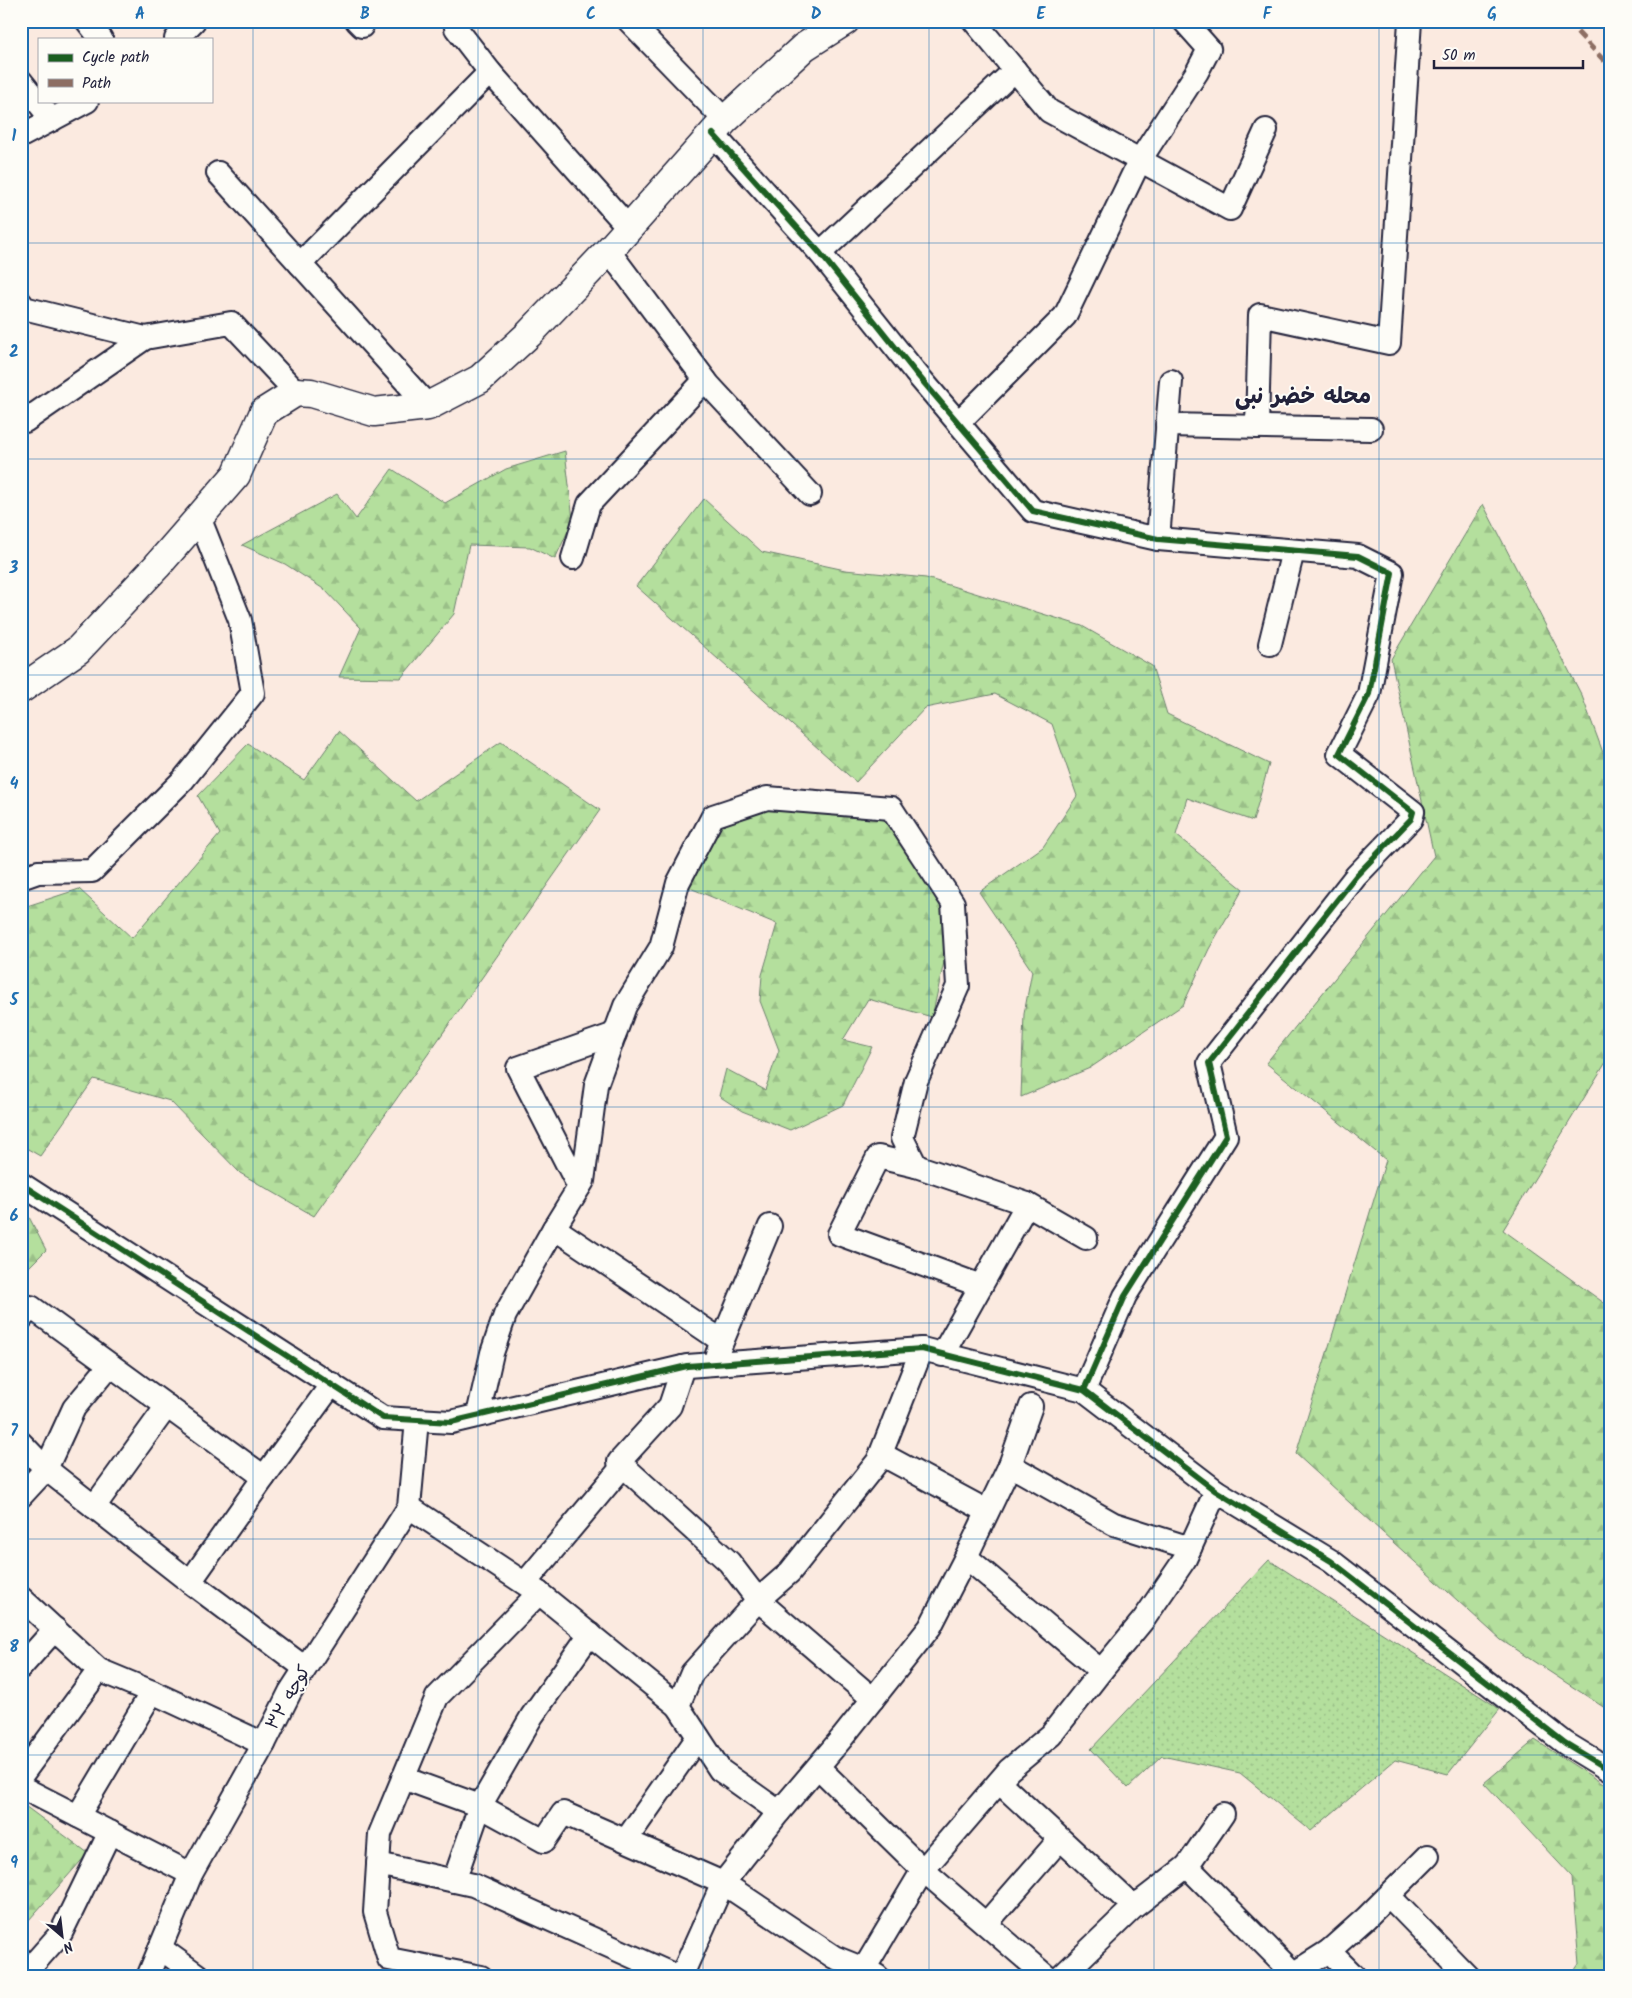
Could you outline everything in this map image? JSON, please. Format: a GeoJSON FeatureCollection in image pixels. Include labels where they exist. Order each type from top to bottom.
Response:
{"type":"FeatureCollection","features":[{"type":"Feature","properties":{"kind":"street"},"geometry":{"type":"LineString","coordinates":[[87,21],[100,38]]}},
{"type":"Feature","properties":{"kind":"street"},"geometry":{"type":"LineString","coordinates":[[177,38],[194,21]]}},
{"type":"Feature","properties":{"kind":"street"},"geometry":{"type":"LineString","coordinates":[[629,21],[719,127],[915,372],[1033,511],[1158,539],[1358,556],[1392,573],[1369,694],[1339,754],[1413,812],[1411,819],[1356,876],[1209,1063],[1226,1136],[1125,1296],[1084,1390]]}},
{"type":"Feature","properties":{"kind":"street"},"geometry":{"type":"LineString","coordinates":[[21,689],[78,650],[157,566],[236,475],[264,412],[296,392],[311,392],[374,412],[428,406],[480,379],[529,334],[629,228],[719,127],[804,47],[845,21]]}},
{"type":"Feature","properties":{"kind":"street"},"geometry":{"type":"LineString","coordinates":[[974,21],[1050,111],[1230,209],[1266,130]]}},
{"type":"Feature","properties":{"kind":"street"},"geometry":{"type":"LineString","coordinates":[[958,423],[1065,316],[1140,160],[1209,49],[1184,21]]}},
{"type":"Feature","properties":{"kind":"street"},"geometry":{"type":"LineString","coordinates":[[1257,426],[1260,315],[1389,343],[1410,21]]}},
{"type":"Feature","properties":{"kind":"street"},"geometry":{"type":"LineString","coordinates":[[456,28],[490,72],[629,228]]}},
{"type":"Feature","properties":{"kind":"street"},"geometry":{"type":"LineString","coordinates":[[820,253],[1015,70]]}},
{"type":"Feature","properties":{"kind":"street"},"geometry":{"type":"LineString","coordinates":[[300,264],[490,72]]}},
{"type":"Feature","properties":{"kind":"street"},"geometry":{"type":"LineString","coordinates":[[21,81],[52,120]]}},
{"type":"Feature","properties":{"kind":"street"},"geometry":{"type":"LineString","coordinates":[[21,136],[85,102]]}},
{"type":"Feature","properties":{"kind":"street"},"geometry":{"type":"LineString","coordinates":[[218,173],[428,406]]}},
{"type":"Feature","properties":{"kind":"street"},"geometry":{"type":"LineString","coordinates":[[608,250],[705,380],[810,494]]}},
{"type":"Feature","properties":{"kind":"street"},"geometry":{"type":"LineString","coordinates":[[21,303],[24,308],[145,338],[231,323],[296,392]]}},
{"type":"Feature","properties":{"kind":"street"},"geometry":{"type":"LineString","coordinates":[[25,420],[145,338]]}},
{"type":"Feature","properties":{"kind":"street"},"geometry":{"type":"LineString","coordinates":[[573,558],[589,504],[705,380]]}},
{"type":"Feature","properties":{"kind":"street"},"geometry":{"type":"LineString","coordinates":[[1158,539],[1170,381]]}},
{"type":"Feature","properties":{"kind":"street"},"geometry":{"type":"LineString","coordinates":[[1167,424],[1371,429]]}},
{"type":"Feature","properties":{"kind":"street"},"geometry":{"type":"LineString","coordinates":[[21,878],[38,872],[92,871],[183,780],[253,693],[240,620],[199,517]]}},
{"type":"Feature","properties":{"kind":"street"},"geometry":{"type":"LineString","coordinates":[[1270,644],[1294,551]]}},
{"type":"Feature","properties":{"kind":"street"},"geometry":{"type":"LineString","coordinates":[[478,1415],[492,1353],[505,1316],[554,1228],[583,1181],[596,1085],[625,1006],[661,948],[678,883],[713,816],[767,798],[891,808],[953,903],[958,986],[916,1081],[902,1138],[916,1166]]}},
{"type":"Feature","properties":{"kind":"street"},"geometry":{"type":"LineString","coordinates":[[579,1187],[518,1068],[615,1034]]}},
{"type":"Feature","properties":{"kind":"street"},"geometry":{"type":"LineString","coordinates":[[981,1286],[839,1234],[878,1157],[916,1166],[1027,1204],[1086,1238]]}},
{"type":"Feature","properties":{"kind":"street"},"geometry":{"type":"LineString","coordinates":[[21,1184],[383,1418],[451,1422],[683,1368],[932,1352],[1084,1390],[1216,1491],[1331,1561],[1565,1743],[1611,1771]]}},
{"type":"Feature","properties":{"kind":"street"},"geometry":{"type":"LineString","coordinates":[[678,1706],[692,1673],[758,1600],[790,1572],[878,1461],[932,1352],[981,1286],[1027,1204]]}},
{"type":"Feature","properties":{"kind":"street"},"geometry":{"type":"LineString","coordinates":[[712,1365],[770,1226]]}},
{"type":"Feature","properties":{"kind":"street"},"geometry":{"type":"LineString","coordinates":[[554,1228],[722,1341]]}},
{"type":"Feature","properties":{"kind":"street"},"geometry":{"type":"LineString","coordinates":[[26,1313],[110,1365],[264,1477]]}},
{"type":"Feature","properties":{"kind":"street"},"geometry":{"type":"LineString","coordinates":[[21,1496],[46,1469],[74,1408],[110,1365]]}},
{"type":"Feature","properties":{"kind":"street"},"geometry":{"type":"LineString","coordinates":[[683,1368],[670,1406],[619,1462],[729,1562],[758,1600],[874,1699]]}},
{"type":"Feature","properties":{"kind":"street"},"geometry":{"type":"LineString","coordinates":[[190,1582],[332,1384]]}},
{"type":"Feature","properties":{"kind":"street"},"geometry":{"type":"LineString","coordinates":[[94,1507],[167,1406]]}},
{"type":"Feature","properties":{"kind":"street"},"geometry":{"type":"LineString","coordinates":[[378,1864],[473,1885],[680,1977],[723,1883],[779,1812],[874,1699],[930,1627],[1010,1465],[1031,1406]]}},
{"type":"Feature","properties":{"kind":"street","name":"کوچه ۳۲"},"geometry":{"type":"LineString","coordinates":[[148,1977],[190,1874],[264,1744],[290,1692],[409,1507],[417,1420]]}},
{"type":"Feature","properties":{"kind":"street"},"geometry":{"type":"LineString","coordinates":[[21,1443],[46,1469],[190,1582],[305,1668]]}},
{"type":"Feature","properties":{"kind":"street"},"geometry":{"type":"LineString","coordinates":[[880,1454],[987,1511]]}},
{"type":"Feature","properties":{"kind":"street"},"geometry":{"type":"LineString","coordinates":[[1010,1465],[1114,1524],[1190,1548]]}},
{"type":"Feature","properties":{"kind":"street"},"geometry":{"type":"LineString","coordinates":[[481,1977],[389,1959],[375,1912],[380,1834],[437,1697],[532,1588],[623,1466]]}},
{"type":"Feature","properties":{"kind":"street"},"geometry":{"type":"LineString","coordinates":[[403,1778],[480,1806],[544,1841],[563,1813],[723,1883],[834,1958],[869,1974],[923,1870],[1008,1770],[1051,1735],[1100,1670],[1144,1618],[1185,1559],[1216,1491]]}},
{"type":"Feature","properties":{"kind":"street"},"geometry":{"type":"LineString","coordinates":[[409,1507],[532,1588],[678,1706],[720,1770],[779,1812]]}},
{"type":"Feature","properties":{"kind":"street"},"geometry":{"type":"LineString","coordinates":[[966,1557],[1100,1670]]}},
{"type":"Feature","properties":{"kind":"street"},"geometry":{"type":"LineString","coordinates":[[21,1598],[99,1670],[152,1692],[264,1744]]}},
{"type":"Feature","properties":{"kind":"street"},"geometry":{"type":"LineString","coordinates":[[21,1668],[55,1629]]}},
{"type":"Feature","properties":{"kind":"street"},"geometry":{"type":"LineString","coordinates":[[454,1880],[480,1806],[532,1716],[590,1634]]}},
{"type":"Feature","properties":{"kind":"street"},"geometry":{"type":"LineString","coordinates":[[21,1776],[99,1670]]}},
{"type":"Feature","properties":{"kind":"street"},"geometry":{"type":"LineString","coordinates":[[78,1816],[152,1692]]}},
{"type":"Feature","properties":{"kind":"street"},"geometry":{"type":"LineString","coordinates":[[626,1840],[698,1737]]}},
{"type":"Feature","properties":{"kind":"street"},"geometry":{"type":"LineString","coordinates":[[818,1766],[923,1870],[1047,1977]]}},
{"type":"Feature","properties":{"kind":"street"},"geometry":{"type":"LineString","coordinates":[[999,1782],[1134,1907],[1139,1902]]}},
{"type":"Feature","properties":{"kind":"street"},"geometry":{"type":"LineString","coordinates":[[21,1787],[190,1874]]}},
{"type":"Feature","properties":{"kind":"street"},"geometry":{"type":"LineString","coordinates":[[1061,1977],[1139,1902],[1187,1866],[1223,1814]]}},
{"type":"Feature","properties":{"kind":"street"},"geometry":{"type":"LineString","coordinates":[[22,1977],[61,1933],[110,1832]]}},
{"type":"Feature","properties":{"kind":"street"},"geometry":{"type":"LineString","coordinates":[[986,1924],[1060,1839]]}},
{"type":"Feature","properties":{"kind":"street"},"geometry":{"type":"LineString","coordinates":[[1187,1866],[1290,1975],[1329,1951],[1389,1896],[1428,1856]]}},
{"type":"Feature","properties":{"kind":"street"},"geometry":{"type":"LineString","coordinates":[[1389,1896],[1468,1977]]}},
{"type":"Feature","properties":{"kind":"street"},"geometry":{"type":"LineString","coordinates":[[160,1948],[200,1977]]}},
{"type":"Feature","properties":{"kind":"street"},"geometry":{"type":"LineString","coordinates":[[1329,1951],[1355,1977]]}},
{"type":"Feature","properties":{"kind":"green space"},"geometry":{"type":"Polygon","coordinates":[[[565,451],[573,520],[555,559],[530,547],[469,545],[454,614],[401,678],[339,677],[361,628],[325,590],[285,564],[242,545],[337,494],[356,519],[392,469],[445,503],[506,469],[565,451]]]}},
{"type":"Feature","properties":{"kind":"green space"},"geometry":{"type":"Polygon","coordinates":[[[704,499],[762,552],[845,570],[926,578],[1082,626],[1152,666],[1167,714],[1269,764],[1253,821],[1187,798],[1176,835],[1243,889],[1209,949],[1183,1005],[1090,1068],[1021,1097],[1024,1014],[1032,971],[979,892],[1043,847],[1077,796],[1052,724],[995,694],[925,708],[856,782],[636,586],[704,499]]]}},
{"type":"Feature","properties":{"kind":"green space"},"geometry":{"type":"Polygon","coordinates":[[[1483,504],[1582,696],[1611,774],[1611,1054],[1503,1230],[1611,1308],[1611,1712],[1501,1640],[1296,1454],[1386,1160],[1266,1063],[1434,856],[1391,659],[1483,504]]]}},
{"type":"Feature","properties":{"kind":"green space"},"geometry":{"type":"Polygon","coordinates":[[[339,731],[416,801],[501,742],[600,810],[314,1216],[240,1173],[170,1101],[94,1079],[40,1156],[21,1145],[21,908],[79,889],[132,938],[220,834],[198,796],[248,744],[304,780],[339,731]]]}},
{"type":"Feature","properties":{"kind":"green space"},"geometry":{"type":"Polygon","coordinates":[[[767,798],[891,808],[954,916],[932,1017],[868,999],[843,1040],[872,1047],[843,1105],[790,1130],[742,1111],[719,1096],[726,1069],[765,1090],[779,1050],[760,1001],[762,975],[777,924],[678,883],[713,816],[767,798]]]}},
{"type":"Feature","properties":{"kind":"green space"},"geometry":{"type":"Polygon","coordinates":[[[21,1211],[29,1217],[46,1250],[21,1275],[21,1211]]]}},
{"type":"Feature","properties":{"kind":"green space"},"geometry":{"type":"Polygon","coordinates":[[[1269,1560],[1500,1709],[1448,1774],[1395,1760],[1311,1831],[1240,1773],[1162,1756],[1128,1788],[1091,1749],[1269,1560]]]}},
{"type":"Feature","properties":{"kind":"green space"},"geometry":{"type":"Polygon","coordinates":[[[1535,1740],[1611,1789],[1611,1977],[1570,1977],[1579,1964],[1572,1877],[1484,1783],[1535,1740]]]}},
{"type":"Feature","properties":{"kind":"green space"},"geometry":{"type":"Polygon","coordinates":[[[21,1803],[88,1853],[21,1929],[21,1803]]]}},
{"type":"Feature","properties":{"kind":"marked path"},"geometry":{"type":"LineString","coordinates":[[1567,21],[1611,68]]}},
{"type":"Feature","properties":{"kind":"cycle path"},"geometry":{"type":"LineString","coordinates":[[713,134],[820,253],[915,372],[1033,511],[1158,539],[1358,556],[1392,573],[1369,694],[1339,754],[1413,812],[1411,819],[1356,876],[1209,1063],[1226,1136],[1125,1296],[1084,1390]]}},
{"type":"Feature","properties":{"kind":"cycle path"},"geometry":{"type":"LineString","coordinates":[[21,1184],[383,1418],[451,1422],[687,1366],[922,1349],[1084,1390],[1216,1491],[1331,1561],[1565,1743],[1611,1771]]}},
{"type":"Feature","properties":{"kind":"district","name":"محله خضر نبی"},"geometry":{"type":"Point","coordinates":[1303,397]}}]}
